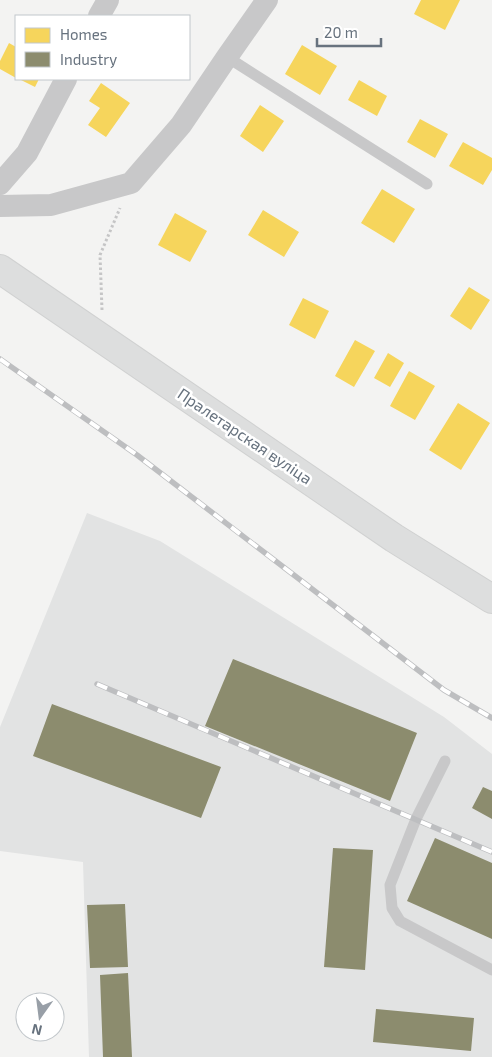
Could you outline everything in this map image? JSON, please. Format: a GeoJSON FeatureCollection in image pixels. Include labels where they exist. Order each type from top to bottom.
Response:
{"type":"FeatureCollection","features":[{"type":"Feature","properties":{"kind":"street"},"geometry":{"type":"LineString","coordinates":[[100,15],[108,0]]}},
{"type":"Feature","properties":{"kind":"street"},"geometry":{"type":"LineString","coordinates":[[0,206],[51,205],[131,183],[181,125],[267,0]]}},
{"type":"Feature","properties":{"kind":"street"},"geometry":{"type":"LineString","coordinates":[[0,184],[27,153],[65,80]]}},
{"type":"Feature","properties":{"kind":"street","name":"Пралетарская вуліца"},"geometry":{"type":"LineString","coordinates":[[0,269],[104,338],[394,538],[492,599]]}},
{"type":"Feature","properties":{"kind":"lane"},"geometry":{"type":"LineString","coordinates":[[227,57],[427,184]]}},
{"type":"Feature","properties":{"kind":"lane"},"geometry":{"type":"LineString","coordinates":[[445,761],[416,820],[390,885],[392,908],[400,921],[492,970]]}},
{"type":"Feature","properties":{"kind":"path"},"geometry":{"type":"LineString","coordinates":[[104,338],[100,255],[131,183]]}},
{"type":"Feature","properties":{"kind":"shaded area"},"geometry":{"type":"Polygon","coordinates":[[[87,513],[160,541],[444,717],[492,754],[492,1057],[89,1057],[83,862],[0,851],[0,727],[87,513]]]}},
{"type":"Feature","properties":{"kind":"building: Homes"},"geometry":{"type":"Polygon","coordinates":[[[421,0],[460,0],[445,30],[414,14],[421,0]]]}},
{"type":"Feature","properties":{"kind":"building: Homes"},"geometry":{"type":"Polygon","coordinates":[[[9,43],[15,46],[15,77],[0,69],[0,61],[9,43]]]}},
{"type":"Feature","properties":{"kind":"building: Homes"},"geometry":{"type":"Polygon","coordinates":[[[302,45],[337,66],[320,95],[285,74],[302,45]]]}},
{"type":"Feature","properties":{"kind":"building: Homes"},"geometry":{"type":"Polygon","coordinates":[[[21,80],[38,80],[35,87],[21,80]]]}},
{"type":"Feature","properties":{"kind":"building: Homes"},"geometry":{"type":"Polygon","coordinates":[[[359,80],[387,96],[377,116],[348,100],[359,80]]]}},
{"type":"Feature","properties":{"kind":"building: Homes"},"geometry":{"type":"Polygon","coordinates":[[[101,83],[130,103],[106,137],[88,125],[100,108],[89,101],[101,83]]]}},
{"type":"Feature","properties":{"kind":"building: Homes"},"geometry":{"type":"Polygon","coordinates":[[[260,105],[284,121],[263,152],[240,136],[260,105]]]}},
{"type":"Feature","properties":{"kind":"building: Homes"},"geometry":{"type":"Polygon","coordinates":[[[420,119],[448,134],[435,158],[407,142],[420,119]]]}},
{"type":"Feature","properties":{"kind":"building: Homes"},"geometry":{"type":"Polygon","coordinates":[[[463,142],[492,158],[492,170],[483,185],[449,166],[463,142]]]}},
{"type":"Feature","properties":{"kind":"building: Homes"},"geometry":{"type":"Polygon","coordinates":[[[382,189],[415,209],[394,243],[361,223],[382,189]]]}},
{"type":"Feature","properties":{"kind":"building: Homes"},"geometry":{"type":"Polygon","coordinates":[[[263,210],[299,232],[284,257],[248,235],[263,210]]]}},
{"type":"Feature","properties":{"kind":"building: Homes"},"geometry":{"type":"Polygon","coordinates":[[[175,213],[207,231],[190,262],[158,245],[175,213]]]}},
{"type":"Feature","properties":{"kind":"building: Homes"},"geometry":{"type":"Polygon","coordinates":[[[469,287],[490,300],[471,330],[450,316],[469,287]]]}},
{"type":"Feature","properties":{"kind":"building: Homes"},"geometry":{"type":"Polygon","coordinates":[[[303,298],[329,311],[315,339],[289,325],[303,298]]]}},
{"type":"Feature","properties":{"kind":"building: Homes"},"geometry":{"type":"Polygon","coordinates":[[[355,340],[375,351],[354,387],[335,376],[355,340]]]}},
{"type":"Feature","properties":{"kind":"building: Homes"},"geometry":{"type":"Polygon","coordinates":[[[388,353],[404,363],[390,387],[374,378],[388,353]]]}},
{"type":"Feature","properties":{"kind":"building: Homes"},"geometry":{"type":"Polygon","coordinates":[[[409,371],[435,386],[415,420],[390,406],[409,371]]]}},
{"type":"Feature","properties":{"kind":"building: Homes"},"geometry":{"type":"Polygon","coordinates":[[[458,403],[490,423],[461,470],[429,450],[458,403]]]}},
{"type":"Feature","properties":{"kind":"building: Industry"},"geometry":{"type":"Polygon","coordinates":[[[233,659],[417,733],[390,801],[205,726],[233,659]]]}},
{"type":"Feature","properties":{"kind":"building: Industry"},"geometry":{"type":"Polygon","coordinates":[[[52,704],[221,767],[201,818],[33,756],[52,704]]]}},
{"type":"Feature","properties":{"kind":"building: Industry"},"geometry":{"type":"Polygon","coordinates":[[[483,787],[492,791],[492,819],[472,808],[483,787]]]}},
{"type":"Feature","properties":{"kind":"building: Industry"},"geometry":{"type":"Polygon","coordinates":[[[435,838],[492,863],[492,939],[407,901],[435,838]]]}},
{"type":"Feature","properties":{"kind":"building: Industry"},"geometry":{"type":"Polygon","coordinates":[[[333,848],[373,850],[365,970],[324,967],[333,848]]]}},
{"type":"Feature","properties":{"kind":"building: Industry"},"geometry":{"type":"Polygon","coordinates":[[[125,904],[128,967],[90,968],[87,905],[125,904]]]}},
{"type":"Feature","properties":{"kind":"building: Industry"},"geometry":{"type":"Polygon","coordinates":[[[128,973],[132,1057],[103,1057],[100,975],[128,973]]]}},
{"type":"Feature","properties":{"kind":"building: Industry"},"geometry":{"type":"Polygon","coordinates":[[[376,1009],[474,1018],[471,1051],[373,1042],[376,1009]]]}},
{"type":"Feature","properties":{"kind":"railway"},"geometry":{"type":"LineString","coordinates":[[0,359],[137,455],[444,690],[492,718]]}},
{"type":"Feature","properties":{"kind":"railway"},"geometry":{"type":"LineString","coordinates":[[97,684],[492,852]]}}]}
